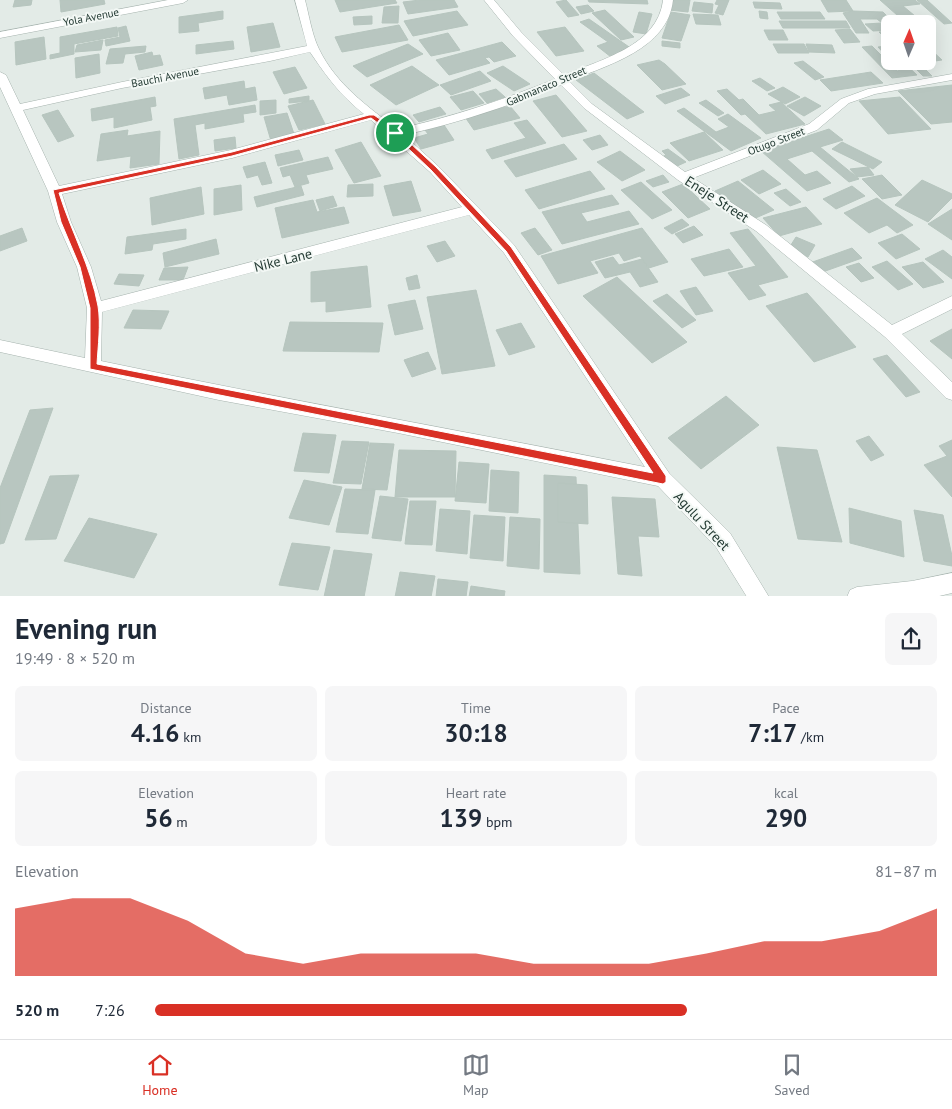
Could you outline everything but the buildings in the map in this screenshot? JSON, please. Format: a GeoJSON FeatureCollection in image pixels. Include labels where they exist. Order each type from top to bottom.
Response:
{"type":"FeatureCollection","features":[{"type":"Feature","properties":{"kind":"street","name":"Yola Avenue"},"geometry":{"type":"LineString","coordinates":[[0,35],[183,0]]}},
{"type":"Feature","properties":{"kind":"street","name":"Agulu Street"},"geometry":{"type":"LineString","coordinates":[[300,0],[314,48],[334,80],[349,97],[395,133],[434,169],[508,249],[663,479],[723,540],[759,596]]}},
{"type":"Feature","properties":{"kind":"street","name":"Eneje Street"},"geometry":{"type":"LineString","coordinates":[[489,0],[517,34],[588,106],[683,177],[761,228],[891,333],[952,393]]}},
{"type":"Feature","properties":{"kind":"street","name":"Gabmanaco Street"},"geometry":{"type":"LineString","coordinates":[[395,133],[432,125],[504,104],[622,56],[644,42],[661,24],[667,10],[668,0]]}},
{"type":"Feature","properties":{"kind":"street","name":"Bauchi Avenue"},"geometry":{"type":"LineString","coordinates":[[17,108],[314,48]]}},
{"type":"Feature","properties":{"kind":"street"},"geometry":{"type":"LineString","coordinates":[[0,75],[55,191],[64,222],[84,267],[94,308],[93,367]]}},
{"type":"Feature","properties":{"kind":"street","name":"Otugo Street"},"geometry":{"type":"LineString","coordinates":[[683,177],[813,127],[845,101],[872,91],[952,77]]}},
{"type":"Feature","properties":{"kind":"street"},"geometry":{"type":"LineString","coordinates":[[55,191],[232,154],[372,116]]}},
{"type":"Feature","properties":{"kind":"street","name":"Nike Lane"},"geometry":{"type":"LineString","coordinates":[[94,308],[470,210]]}},
{"type":"Feature","properties":{"kind":"street"},"geometry":{"type":"LineString","coordinates":[[891,333],[952,302]]}},
{"type":"Feature","properties":{"kind":"street"},"geometry":{"type":"LineString","coordinates":[[0,346],[93,367],[663,479]]}},
{"type":"Feature","properties":{"kind":"street"},"geometry":{"type":"LineString","coordinates":[[857,596],[912,591],[952,582]]}},
{"type":"Feature","properties":{"kind":"route"},"geometry":{"type":"LineString","coordinates":[[372,116],[395,133],[434,169],[508,249],[663,479],[93,367],[94,308],[84,267],[64,222],[55,191],[232,154],[372,116]]}}]}
